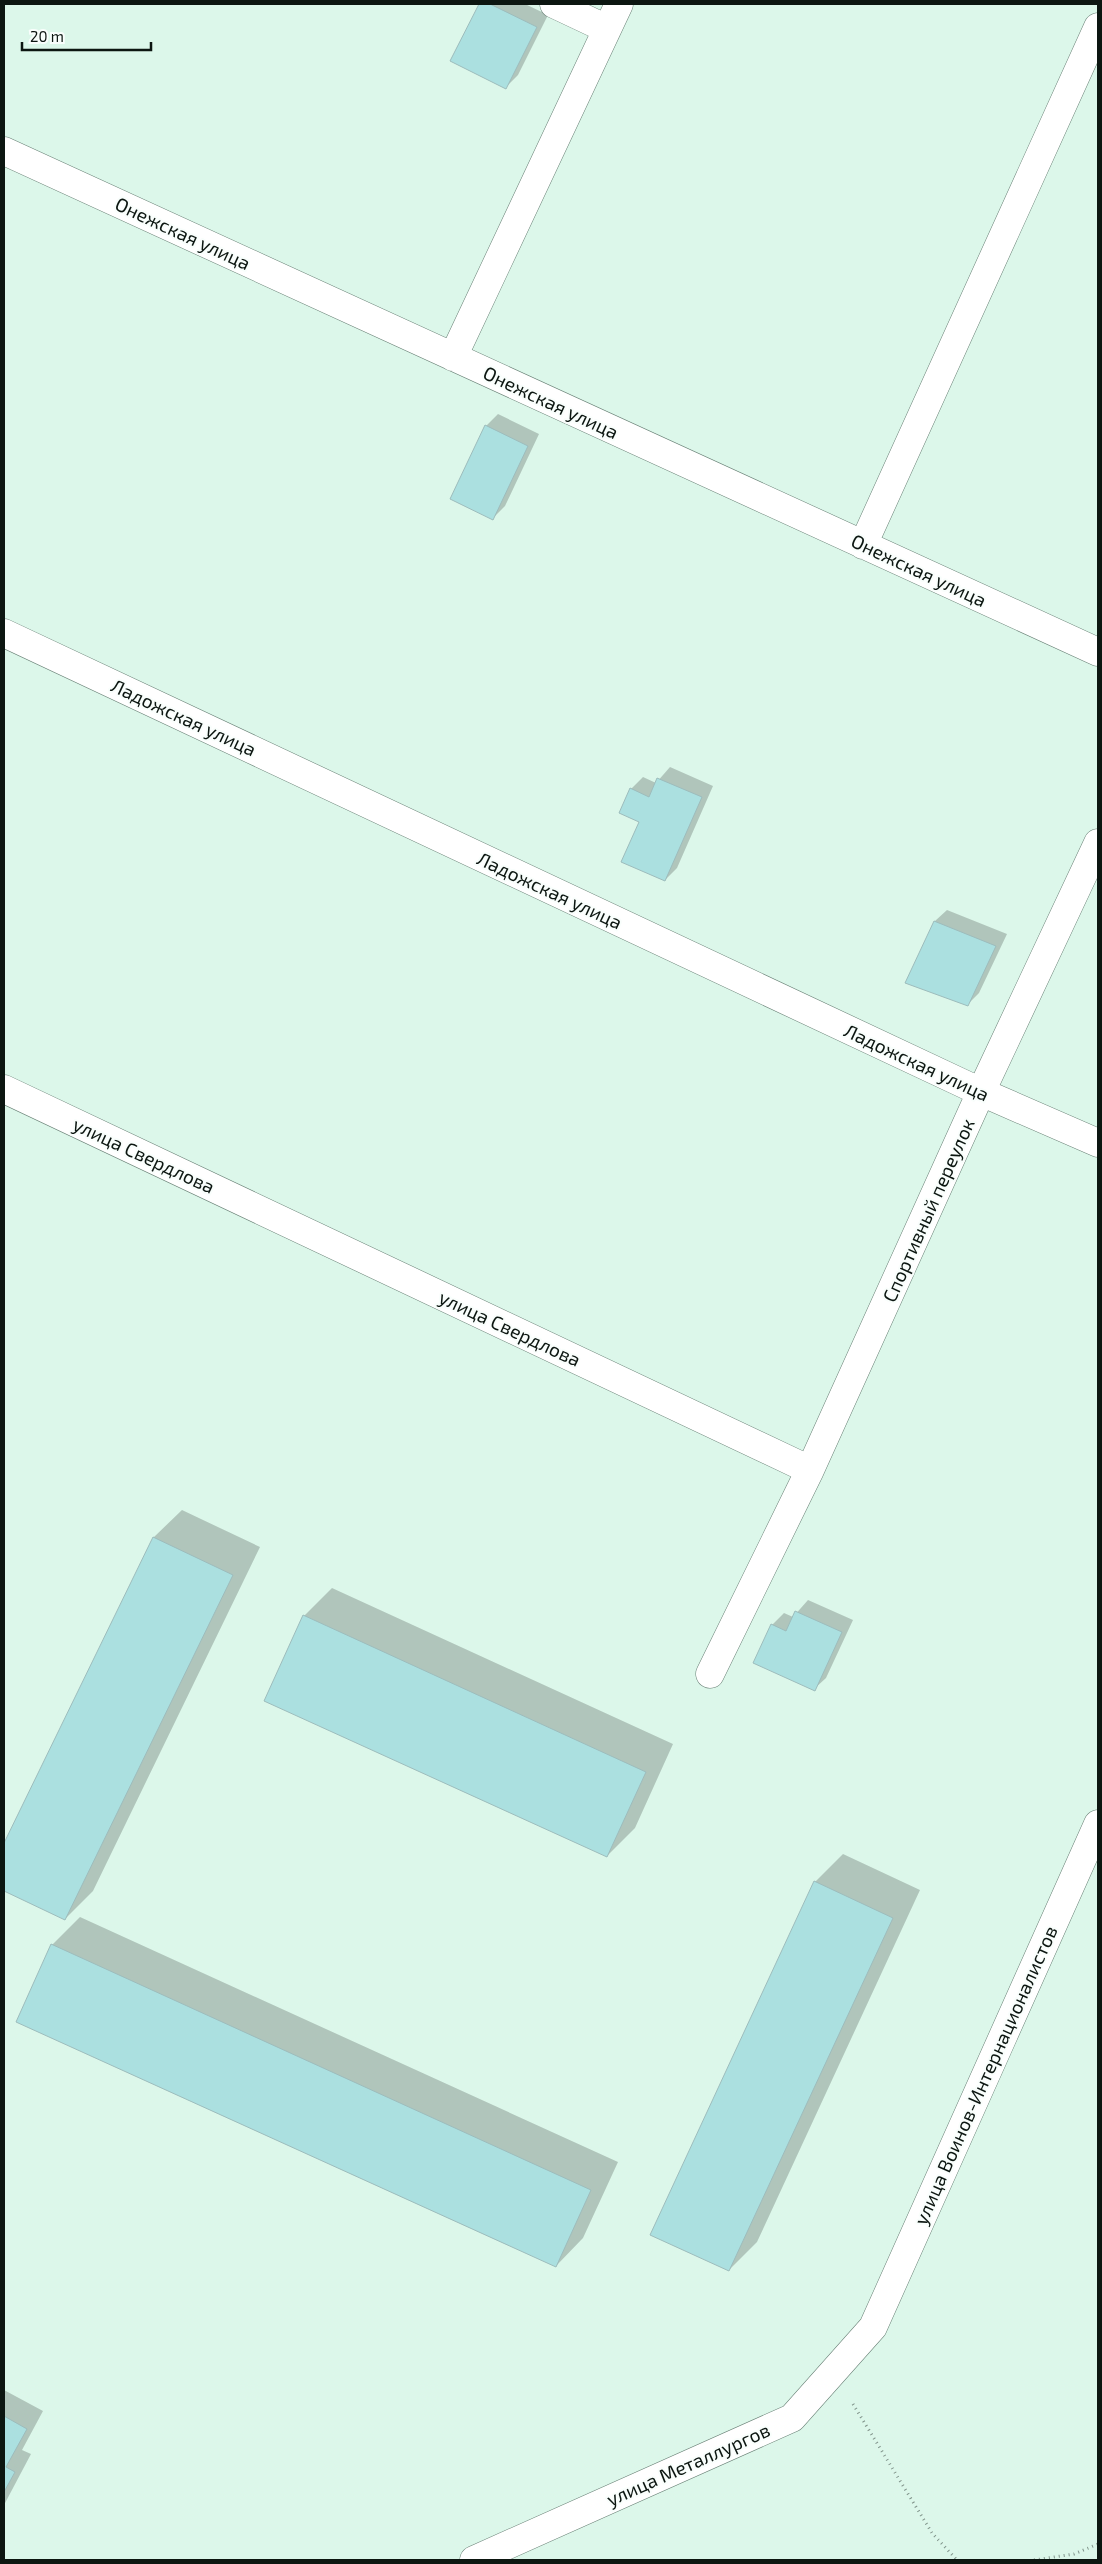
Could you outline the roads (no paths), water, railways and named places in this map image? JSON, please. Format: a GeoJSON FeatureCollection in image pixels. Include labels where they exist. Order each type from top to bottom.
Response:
{"type":"FeatureCollection","features":[{"type":"Feature","properties":{"kind":"street"},"geometry":{"type":"LineString","coordinates":[[554,4],[607,29]]}},
{"type":"Feature","properties":{"kind":"street"},"geometry":{"type":"LineString","coordinates":[[453,357],[619,4]]}},
{"type":"Feature","properties":{"kind":"street"},"geometry":{"type":"LineString","coordinates":[[863,544],[1098,27]]}},
{"type":"Feature","properties":{"kind":"street","name":"Онежская улица"},"geometry":{"type":"LineString","coordinates":[[4,151],[1098,652]]}},
{"type":"Feature","properties":{"kind":"street","name":"Ладожская улица"},"geometry":{"type":"LineString","coordinates":[[4,633],[981,1092],[1098,1142]]}},
{"type":"Feature","properties":{"kind":"street","name":"Спортивный переулок"},"geometry":{"type":"LineString","coordinates":[[810,1470],[981,1092],[1098,843]]}},
{"type":"Feature","properties":{"kind":"street","name":"улица Свердлова"},"geometry":{"type":"LineString","coordinates":[[4,1089],[810,1470]]}},
{"type":"Feature","properties":{"kind":"street"},"geometry":{"type":"LineString","coordinates":[[710,1674],[810,1470]]}},
{"type":"Feature","properties":{"kind":"street","name":"улица Воинов-Интернационалистов"},"geometry":{"type":"LineString","coordinates":[[873,2327],[1098,1824]]}},
{"type":"Feature","properties":{"kind":"street","name":"улица Металлургов"},"geometry":{"type":"LineString","coordinates":[[474,2560],[792,2418],[873,2327]]}}]}
